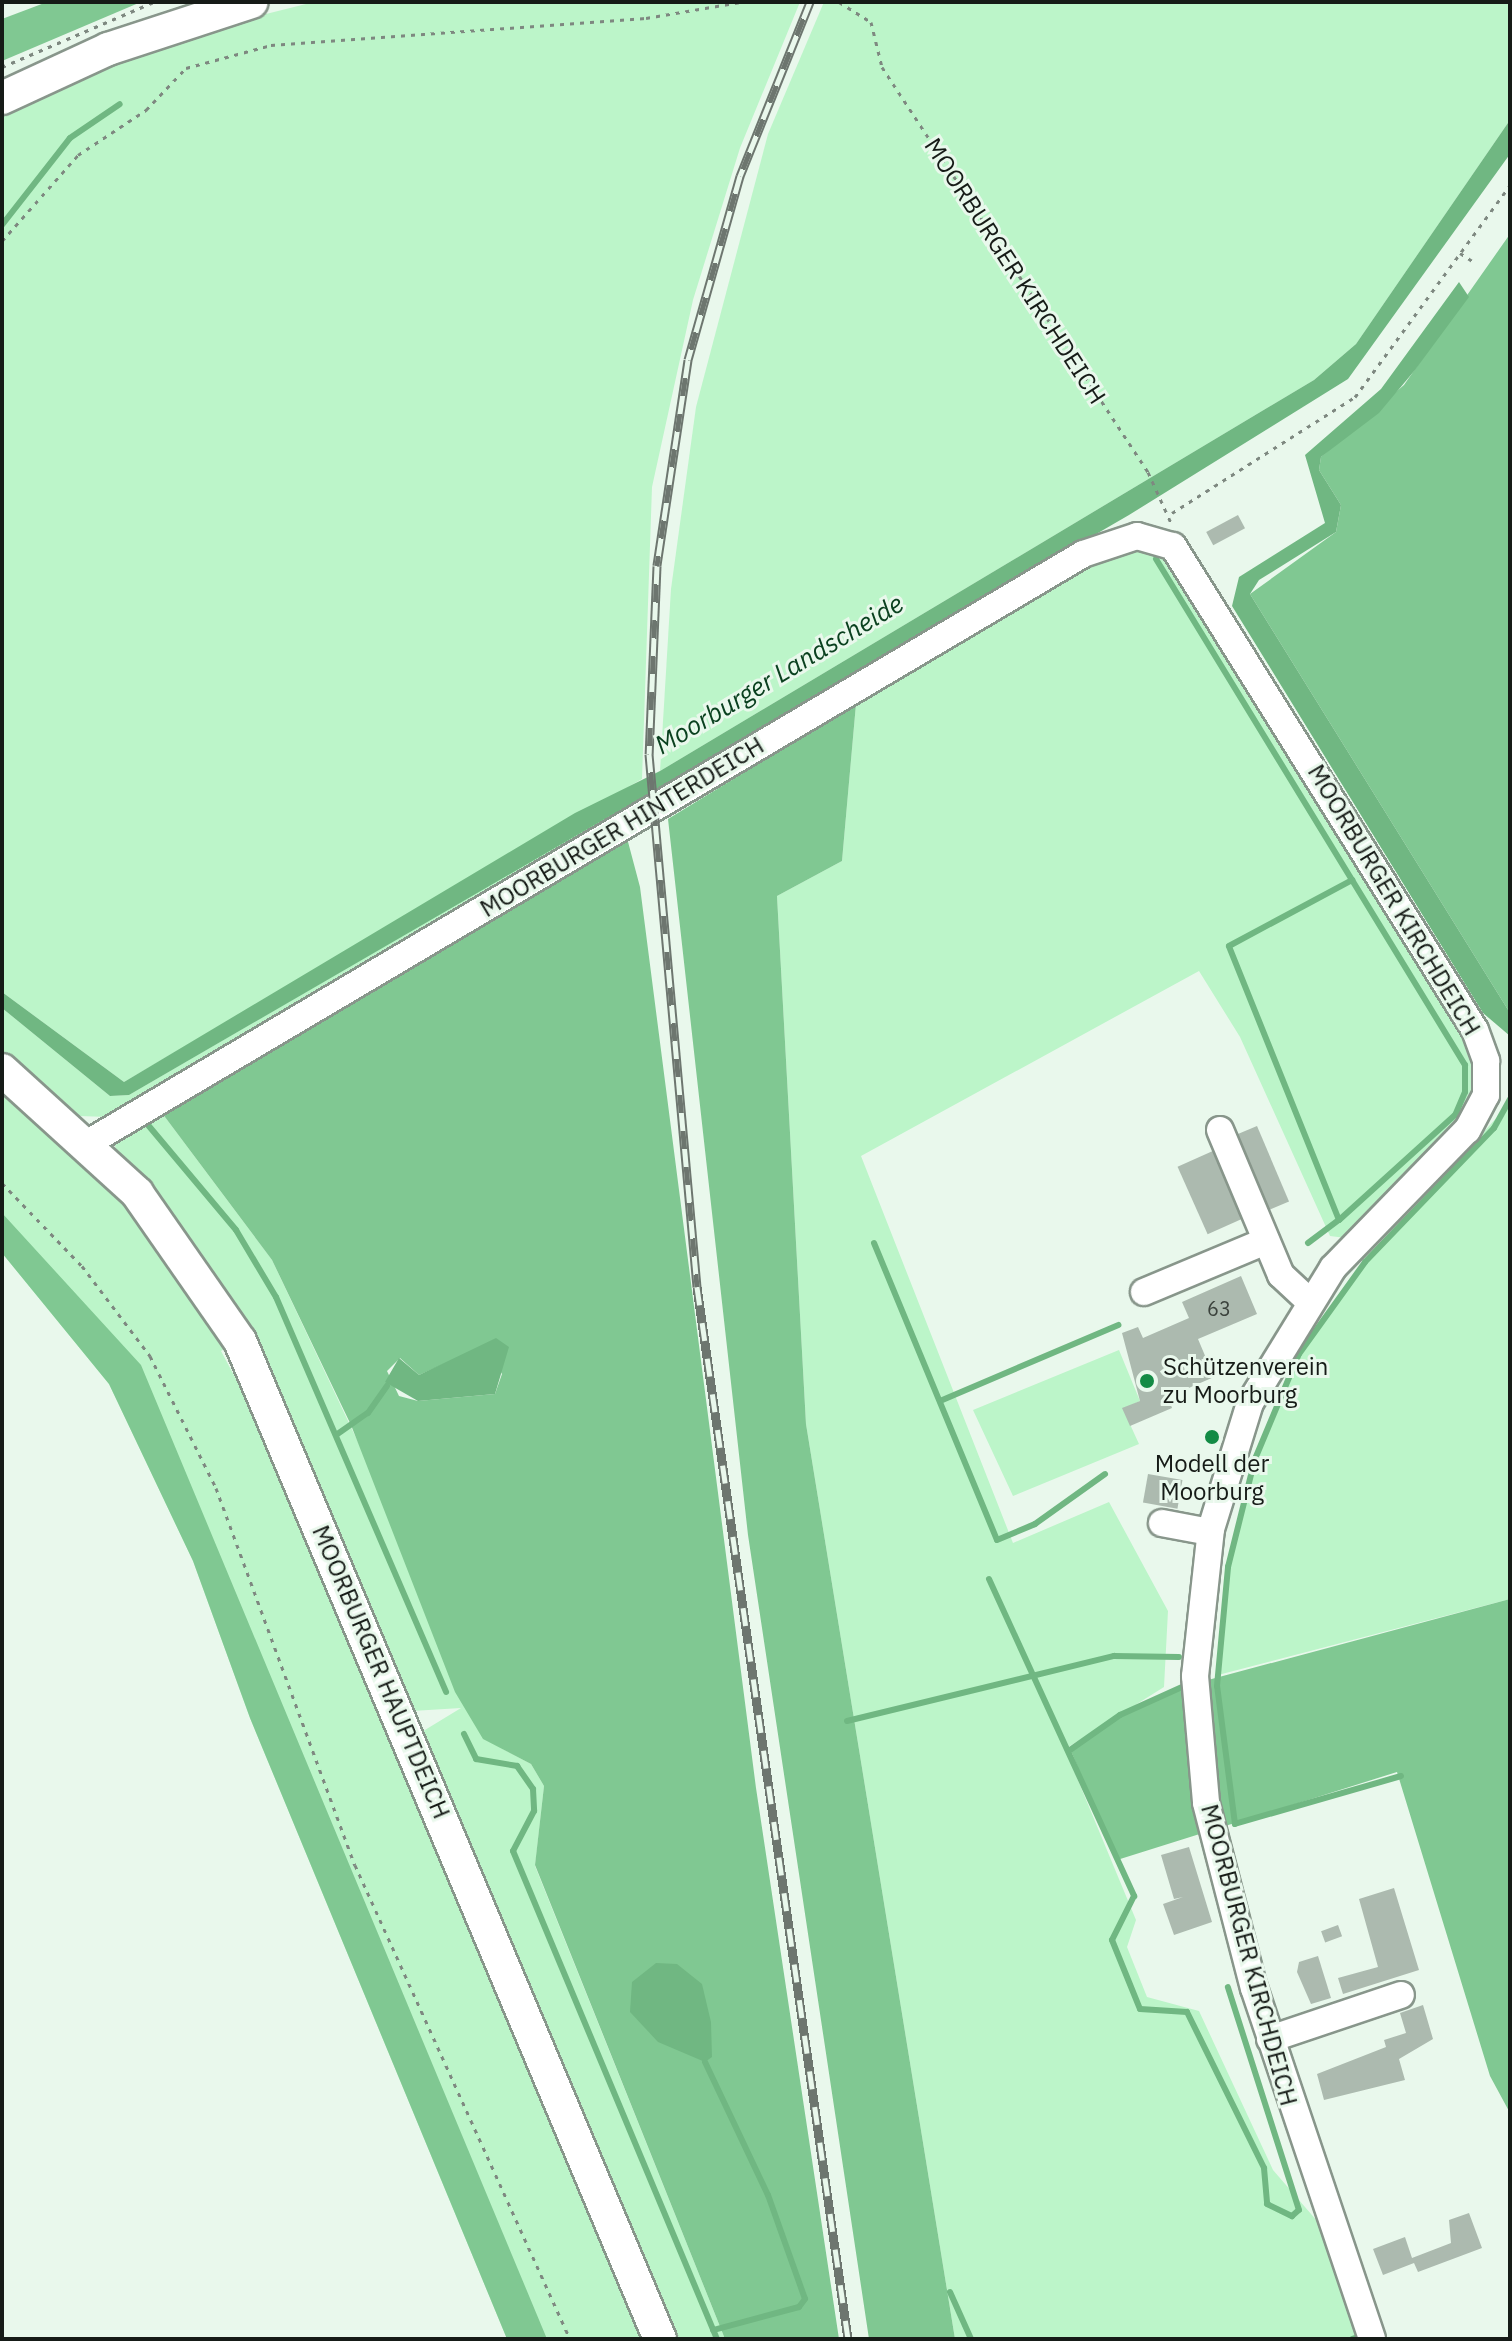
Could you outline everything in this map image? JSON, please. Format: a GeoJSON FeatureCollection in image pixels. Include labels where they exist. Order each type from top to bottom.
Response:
{"type":"FeatureCollection","features":[{"type":"Feature","properties":{"kind":"main road"},"geometry":{"type":"LineString","coordinates":[[2,98],[108,49],[252,2]]}},
{"type":"Feature","properties":{"kind":"main road","name":"MOORBURGER HAUPTDEICH"},"geometry":{"type":"LineString","coordinates":[[2,1070],[88,1143],[175,1239],[254,1369],[660,2339]]}},
{"type":"Feature","properties":{"kind":"street","name":"MOORBURGER HINTERDEICH"},"geometry":{"type":"LineString","coordinates":[[88,1143],[1072,560],[1130,537],[1164,541]]}},
{"type":"Feature","properties":{"kind":"street","name":"MOORBURGER KIRCHDEICH"},"geometry":{"type":"LineString","coordinates":[[1164,541],[1188,565],[1451,990],[1486,1061],[1486,1095],[1467,1130],[1333,1268],[1250,1403],[1210,1532],[1195,1676],[1206,1803],[1270,2039],[1372,2339]]}},
{"type":"Feature","properties":{"kind":"street"},"geometry":{"type":"LineString","coordinates":[[1220,1130],[1281,1275],[1310,1302]]}},
{"type":"Feature","properties":{"kind":"street"},"geometry":{"type":"LineString","coordinates":[[1144,1292],[1266,1241]]}},
{"type":"Feature","properties":{"kind":"street"},"geometry":{"type":"LineString","coordinates":[[1162,1523],[1210,1532]]}},
{"type":"Feature","properties":{"kind":"street"},"geometry":{"type":"LineString","coordinates":[[1270,2039],[1401,1995]]}},
{"type":"Feature","properties":{"kind":"path"},"geometry":{"type":"LineString","coordinates":[[2,241],[78,155],[146,110],[186,68],[271,45],[646,18],[741,2]]}},
{"type":"Feature","properties":{"kind":"path","name":"MOORBURGER KIRCHDEICH"},"geometry":{"type":"LineString","coordinates":[[839,2],[871,22],[882,67],[1172,513],[1355,397],[1460,253]]}},
{"type":"Feature","properties":{"kind":"path"},"geometry":{"type":"LineString","coordinates":[[1474,262],[1460,253],[1510,185]]}},
{"type":"Feature","properties":{"kind":"path"},"geometry":{"type":"LineString","coordinates":[[2,1183],[82,1266],[150,1356],[216,1488],[355,1865],[570,2339]]}},
{"type":"Feature","properties":{"kind":"shaded area"},"geometry":{"type":"Polygon","coordinates":[[[47,2],[141,2],[2,61],[2,19],[47,2]]]}},
{"type":"Feature","properties":{"kind":"shaded area"},"geometry":{"type":"Polygon","coordinates":[[[314,2],[800,2],[740,148],[693,300],[652,487],[642,779],[124,1082],[2,992],[2,111],[187,34],[314,2]]]}},
{"type":"Feature","properties":{"kind":"shaded area"},"geometry":{"type":"Polygon","coordinates":[[[824,2],[1510,2],[1510,120],[1356,344],[1314,380],[660,771],[671,589],[696,407],[768,134],[824,2]]]}},
{"type":"Feature","properties":{"kind":"shaded area"},"geometry":{"type":"Polygon","coordinates":[[[1510,120],[1510,154],[1348,379],[1129,515],[129,1095],[110,1096],[2,1008],[2,992],[124,1082],[575,813],[660,771],[1314,380],[1356,344],[1510,120]]]}},
{"type":"Feature","properties":{"kind":"shaded area"},"geometry":{"type":"Polygon","coordinates":[[[1510,234],[1510,1013],[1250,594],[1336,532],[1341,505],[1319,470],[1321,457],[1404,385],[1510,234]]]}},
{"type":"Feature","properties":{"kind":"shaded area"},"geometry":{"type":"Polygon","coordinates":[[[1459,282],[1469,297],[1415,370],[1379,413],[1321,457],[1319,470],[1341,505],[1336,532],[1259,580],[1250,594],[1510,1013],[1510,1036],[1483,1013],[1232,606],[1239,577],[1325,523],[1305,455],[1381,389],[1459,282]]]}},
{"type":"Feature","properties":{"kind":"shaded area"},"geometry":{"type":"Polygon","coordinates":[[[1127,545],[1166,557],[1465,1031],[1479,1072],[1471,1108],[1346,1238],[1330,1236],[1240,1037],[1199,971],[861,1156],[1013,1543],[1109,1502],[1168,1611],[1164,1687],[1065,1749],[1136,1920],[1127,1947],[1147,1997],[1199,2011],[1273,2170],[1324,2229],[1366,2339],[955,2339],[806,1424],[777,896],[842,861],[856,704],[1079,562],[1127,545]]]}},
{"type":"Feature","properties":{"kind":"shaded area"},"geometry":{"type":"Polygon","coordinates":[[[856,704],[842,861],[777,896],[806,1424],[955,2339],[869,2339],[748,1535],[668,819],[856,704]]]}},
{"type":"Feature","properties":{"kind":"shaded area"},"geometry":{"type":"Polygon","coordinates":[[[644,795],[645,806],[108,1117],[79,1116],[2,1055],[2,1008],[110,1096],[129,1095],[644,795]]]}},
{"type":"Feature","properties":{"kind":"shaded area"},"geometry":{"type":"Polygon","coordinates":[[[627,838],[640,887],[756,1788],[839,2339],[725,2339],[535,1865],[544,1786],[531,1764],[483,1739],[455,1692],[351,1425],[272,1260],[159,1109],[627,838]],[[486,1345],[419,1375],[400,1358],[387,1371],[399,1396],[418,1401],[495,1394],[502,1374],[486,1345]]]}},
{"type":"Feature","properties":{"kind":"shaded area"},"geometry":{"type":"Polygon","coordinates":[[[2,1080],[120,1189],[230,1345],[221,1351],[259,1422],[642,2339],[507,2339],[250,1718],[193,1561],[109,1384],[2,1253],[2,1080]]]}},
{"type":"Feature","properties":{"kind":"shaded area"},"geometry":{"type":"Polygon","coordinates":[[[1510,1103],[1510,1599],[1218,1675],[1228,1567],[1255,1459],[1299,1354],[1365,1262],[1510,1103]]]}},
{"type":"Feature","properties":{"kind":"shaded area"},"geometry":{"type":"Polygon","coordinates":[[[159,1109],[272,1260],[503,1749],[531,1764],[544,1786],[535,1866],[725,2339],[672,2339],[420,1733],[461,1708],[412,1711],[223,1289],[118,1156],[114,1142],[159,1109]]]}},
{"type":"Feature","properties":{"kind":"shaded area"},"geometry":{"type":"Polygon","coordinates":[[[2,1213],[141,1365],[547,2339],[507,2339],[250,1718],[193,1561],[109,1384],[2,1253],[2,1213]]]}},
{"type":"Feature","properties":{"kind":"shaded area"},"geometry":{"type":"Polygon","coordinates":[[[496,1338],[509,1347],[495,1394],[418,1401],[385,1382],[399,1358],[419,1375],[496,1338]]]}},
{"type":"Feature","properties":{"kind":"shaded area"},"geometry":{"type":"Polygon","coordinates":[[[1119,1350],[1140,1401],[1123,1409],[1139,1444],[1013,1496],[973,1410],[1119,1350]]]}},
{"type":"Feature","properties":{"kind":"shaded area"},"geometry":{"type":"Polygon","coordinates":[[[1510,1599],[1510,2113],[1490,2076],[1397,1772],[1117,1860],[1071,1751],[1120,1715],[1182,1687],[1510,1599]]]}},
{"type":"Feature","properties":{"kind":"shaded area"},"geometry":{"type":"Polygon","coordinates":[[[656,1963],[677,1964],[702,1984],[711,2022],[712,2057],[705,2062],[658,2042],[630,2012],[632,1982],[656,1963]]]}},
{"type":"Feature","properties":{"kind":"building"},"geometry":{"type":"Polygon","coordinates":[[[1238,515],[1245,528],[1213,545],[1206,532],[1238,515]]]}},
{"type":"Feature","properties":{"kind":"building"},"geometry":{"type":"Polygon","coordinates":[[[1257,1126],[1289,1201],[1269,1210],[1237,1135],[1257,1126]]]}},
{"type":"Feature","properties":{"kind":"building"},"geometry":{"type":"Polygon","coordinates":[[[1215,1150],[1245,1218],[1208,1234],[1178,1167],[1215,1150]]]}},
{"type":"Feature","properties":{"kind":"building"},"geometry":{"type":"Polygon","coordinates":[[[1241,1276],[1257,1314],[1198,1339],[1214,1377],[1168,1397],[1172,1408],[1130,1426],[1122,1408],[1140,1401],[1122,1333],[1138,1327],[1143,1338],[1189,1318],[1182,1302],[1241,1276]]]}},
{"type":"Feature","properties":{"kind":"building"},"geometry":{"type":"Polygon","coordinates":[[[1148,1474],[1182,1480],[1177,1509],[1143,1503],[1148,1474]]]}},
{"type":"Feature","properties":{"kind":"building"},"geometry":{"type":"Polygon","coordinates":[[[1189,1847],[1212,1922],[1174,1935],[1163,1904],[1183,1897],[1174,1899],[1161,1855],[1189,1847]]]}},
{"type":"Feature","properties":{"kind":"building"},"geometry":{"type":"Polygon","coordinates":[[[1394,1888],[1419,1970],[1343,1994],[1338,1978],[1378,1967],[1359,1899],[1394,1888]]]}},
{"type":"Feature","properties":{"kind":"building"},"geometry":{"type":"Polygon","coordinates":[[[1338,1925],[1342,1936],[1325,1942],[1321,1931],[1338,1925]]]}},
{"type":"Feature","properties":{"kind":"building"},"geometry":{"type":"Polygon","coordinates":[[[1318,1956],[1331,1998],[1311,2004],[1297,1972],[1299,1962],[1318,1956]]]}},
{"type":"Feature","properties":{"kind":"building"},"geometry":{"type":"Polygon","coordinates":[[[1423,2005],[1433,2039],[1399,2059],[1405,2080],[1324,2100],[1317,2074],[1386,2047],[1384,2040],[1406,2033],[1400,2013],[1423,2005]]]}},
{"type":"Feature","properties":{"kind":"building"},"geometry":{"type":"Polygon","coordinates":[[[1469,2213],[1482,2248],[1418,2272],[1414,2263],[1383,2275],[1373,2249],[1405,2237],[1412,2258],[1451,2243],[1449,2220],[1469,2213]]]}},
{"type":"Feature","properties":{"kind":"waterway"},"geometry":{"type":"LineString","coordinates":[[2,225],[70,138],[120,104]]}},
{"type":"Feature","properties":{"kind":"waterway"},"geometry":{"type":"LineString","coordinates":[[1156,559],[1465,1065],[1465,1092],[1455,1115],[1339,1220],[1229,946],[1352,880]]}},
{"type":"Feature","properties":{"kind":"waterway"},"geometry":{"type":"LineString","coordinates":[[1401,1776],[1235,1824],[1217,1686],[1228,1567],[1255,1459],[1299,1354],[1365,1262],[1494,1128],[1510,1099]]}},
{"type":"Feature","properties":{"kind":"waterway"},"geometry":{"type":"LineString","coordinates":[[148,1125],[236,1230],[276,1297],[446,1692]]}},
{"type":"Feature","properties":{"kind":"waterway"},"geometry":{"type":"LineString","coordinates":[[1308,1243],[1339,1220]]}},
{"type":"Feature","properties":{"kind":"waterway"},"geometry":{"type":"LineString","coordinates":[[874,1243],[997,1540],[1035,1524],[1105,1474]]}},
{"type":"Feature","properties":{"kind":"waterway"},"geometry":{"type":"LineString","coordinates":[[940,1401],[1118,1325]]}},
{"type":"Feature","properties":{"kind":"waterway"},"geometry":{"type":"LineString","coordinates":[[336,1435],[368,1413],[387,1386]]}},
{"type":"Feature","properties":{"kind":"waterway"},"geometry":{"type":"LineString","coordinates":[[989,1579],[1134,1896],[1112,1940],[1140,2009],[1187,2012],[1264,2168],[1267,2204],[1292,2216],[1299,2210],[1228,1987]]}},
{"type":"Feature","properties":{"kind":"waterway"},"geometry":{"type":"LineString","coordinates":[[847,1721],[1114,1656],[1179,1657]]}},
{"type":"Feature","properties":{"kind":"waterway"},"geometry":{"type":"LineString","coordinates":[[1070,1750],[1120,1715],[1182,1687]]}},
{"type":"Feature","properties":{"kind":"waterway"},"geometry":{"type":"LineString","coordinates":[[464,1734],[476,1759],[517,1766],[533,1789],[534,1811],[513,1851],[717,2339]]}},
{"type":"Feature","properties":{"kind":"waterway"},"geometry":{"type":"LineString","coordinates":[[705,2062],[768,2195],[805,2299],[799,2307],[713,2330]]}},
{"type":"Feature","properties":{"kind":"waterway"},"geometry":{"type":"LineString","coordinates":[[950,2292],[971,2339]]}},
{"type":"Feature","properties":{"kind":"railway"},"geometry":{"type":"LineString","coordinates":[[810,2],[740,176],[688,360],[657,566],[649,754],[697,1287],[848,2339]]}},
{"type":"Feature","properties":{"kind":"place","name":"Schützenverein zu Moorburg"},"geometry":{"type":"Point","coordinates":[1147,1381]}},
{"type":"Feature","properties":{"kind":"place","name":"Modell der Moorburg"},"geometry":{"type":"Point","coordinates":[1212,1437]}},
{"type":"Feature","properties":{"kind":"water label","name":"Moorburger Landscheide"},"geometry":{"type":"Point","coordinates":[779,674]}}]}
